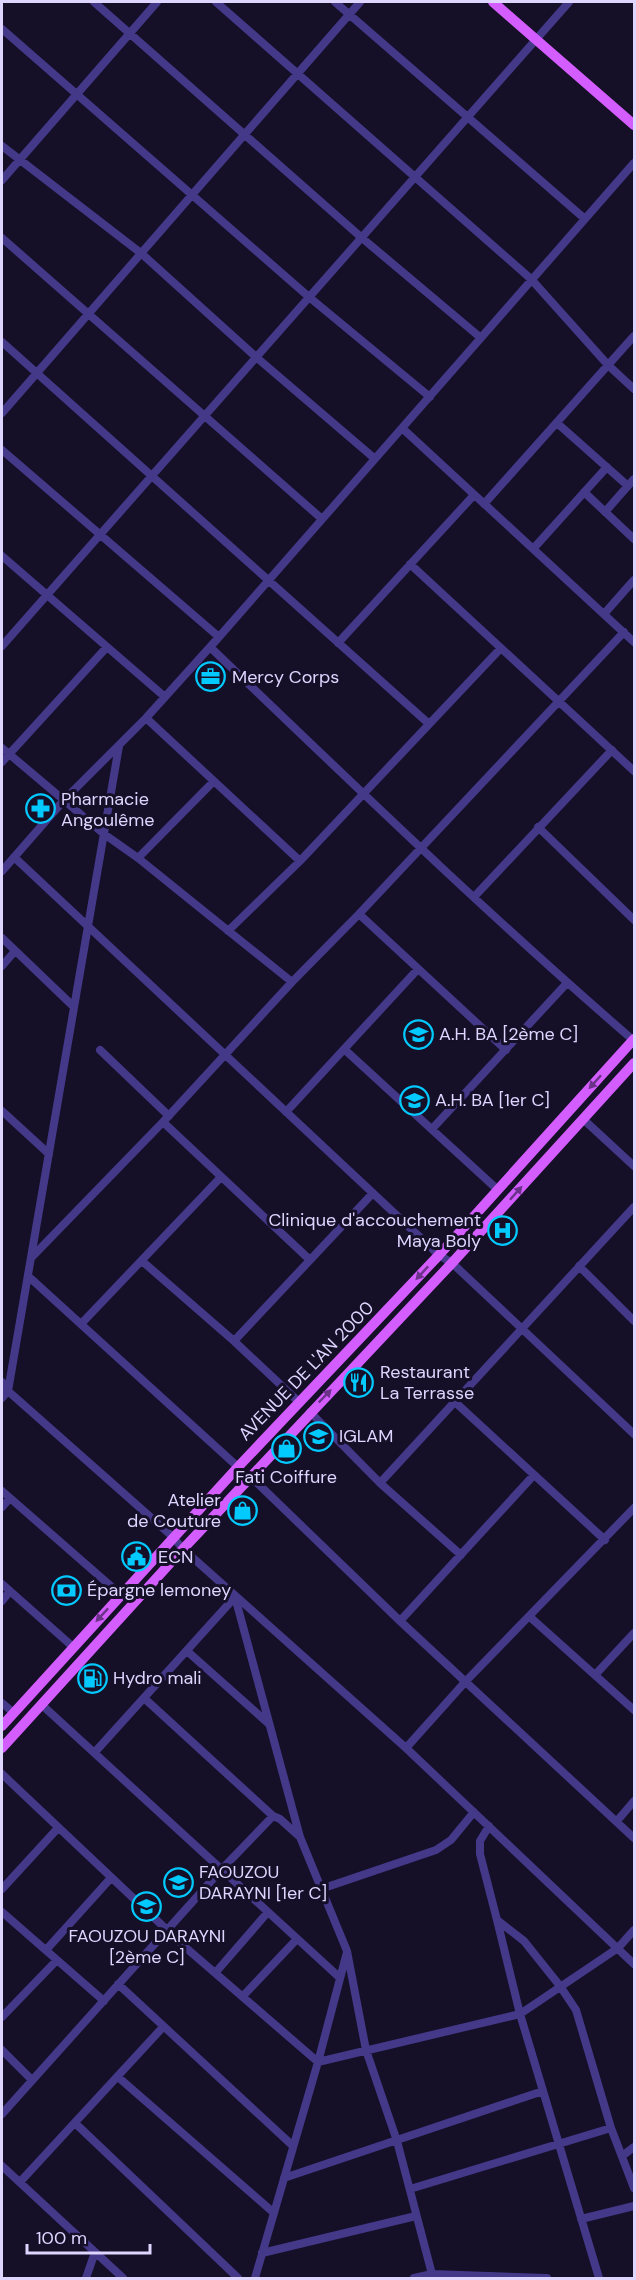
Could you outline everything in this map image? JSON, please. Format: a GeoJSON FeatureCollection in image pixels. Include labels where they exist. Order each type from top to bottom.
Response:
{"type":"FeatureCollection","features":[{"type":"Feature","properties":{"kind":"main road"},"geometry":{"type":"LineString","coordinates":[[493,2],[634,124]]}},
{"type":"Feature","properties":{"kind":"main road","name":"AVENUE DE L'AN 2000"},"geometry":{"type":"LineString","coordinates":[[2,1726],[173,1537],[439,1255],[634,1039]]}},
{"type":"Feature","properties":{"kind":"main road","name":"AVENUE DE L'AN 2000"},"geometry":{"type":"LineString","coordinates":[[2,1748],[183,1549],[452,1263],[634,1063]]}},
{"type":"Feature","properties":{"kind":"street"},"geometry":{"type":"LineString","coordinates":[[93,2],[362,238],[481,338]]}},
{"type":"Feature","properties":{"kind":"street"},"geometry":{"type":"LineString","coordinates":[[2,180],[157,2]]}},
{"type":"Feature","properties":{"kind":"street"},"geometry":{"type":"LineString","coordinates":[[216,2],[531,279],[609,365],[634,388]]}},
{"type":"Feature","properties":{"kind":"street"},"geometry":{"type":"LineString","coordinates":[[335,2],[585,219]]}},
{"type":"Feature","properties":{"kind":"street"},"geometry":{"type":"LineString","coordinates":[[2,413],[360,2]]}},
{"type":"Feature","properties":{"kind":"street"},"geometry":{"type":"LineString","coordinates":[[2,646],[569,2]]}},
{"type":"Feature","properties":{"kind":"street"},"geometry":{"type":"LineString","coordinates":[[2,29],[309,297],[430,397]]}},
{"type":"Feature","properties":{"kind":"street"},"geometry":{"type":"LineString","coordinates":[[2,146],[142,254],[256,357],[374,458]]}},
{"type":"Feature","properties":{"kind":"street"},"geometry":{"type":"LineString","coordinates":[[2,871],[65,800],[146,718],[219,637],[634,163]]}},
{"type":"Feature","properties":{"kind":"street"},"geometry":{"type":"LineString","coordinates":[[2,238],[322,519]]}},
{"type":"Feature","properties":{"kind":"street"},"geometry":{"type":"LineString","coordinates":[[484,504],[634,336]]}},
{"type":"Feature","properties":{"kind":"street"},"geometry":{"type":"LineString","coordinates":[[2,342],[428,723]]}},
{"type":"Feature","properties":{"kind":"street"},"geometry":{"type":"LineString","coordinates":[[556,423],[607,467],[631,483],[605,512]]}},
{"type":"Feature","properties":{"kind":"street"},"geometry":{"type":"LineString","coordinates":[[402,428],[634,642]]}},
{"type":"Feature","properties":{"kind":"street"},"geometry":{"type":"LineString","coordinates":[[2,450],[99,536],[219,637]]}},
{"type":"Feature","properties":{"kind":"street"},"geometry":{"type":"LineString","coordinates":[[533,549],[607,467]]}},
{"type":"Feature","properties":{"kind":"street"},"geometry":{"type":"LineString","coordinates":[[584,492],[634,539]]}},
{"type":"Feature","properties":{"kind":"street"},"geometry":{"type":"LineString","coordinates":[[338,643],[474,495]]}},
{"type":"Feature","properties":{"kind":"street"},"geometry":{"type":"LineString","coordinates":[[2,556],[165,697]]}},
{"type":"Feature","properties":{"kind":"street"},"geometry":{"type":"LineString","coordinates":[[410,564],[634,771]]}},
{"type":"Feature","properties":{"kind":"street"},"geometry":{"type":"LineString","coordinates":[[604,614],[634,580]]}},
{"type":"Feature","properties":{"kind":"street"},"geometry":{"type":"LineString","coordinates":[[31,1258],[166,1119],[292,982],[359,914],[624,632]]}},
{"type":"Feature","properties":{"kind":"street"},"geometry":{"type":"LineString","coordinates":[[210,647],[363,794],[567,983],[634,1039]]}},
{"type":"Feature","properties":{"kind":"street"},"geometry":{"type":"LineString","coordinates":[[2,762],[5,751],[106,648]]}},
{"type":"Feature","properties":{"kind":"street"},"geometry":{"type":"LineString","coordinates":[[228,931],[300,861],[501,648]]}},
{"type":"Feature","properties":{"kind":"street"},"geometry":{"type":"LineString","coordinates":[[146,718],[300,861]]}},
{"type":"Feature","properties":{"kind":"street"},"geometry":{"type":"LineString","coordinates":[[5,1395],[28,1276],[119,746]]}},
{"type":"Feature","properties":{"kind":"street"},"geometry":{"type":"LineString","coordinates":[[474,897],[612,750]]}},
{"type":"Feature","properties":{"kind":"street"},"geometry":{"type":"LineString","coordinates":[[5,751],[104,834],[138,858],[292,982]]}},
{"type":"Feature","properties":{"kind":"street"},"geometry":{"type":"LineString","coordinates":[[138,858],[213,782]]}},
{"type":"Feature","properties":{"kind":"street"},"geometry":{"type":"LineString","coordinates":[[538,827],[634,918]]}},
{"type":"Feature","properties":{"kind":"street"},"geometry":{"type":"LineString","coordinates":[[14,857],[439,1255],[452,1263],[634,1434]]}},
{"type":"Feature","properties":{"kind":"street"},"geometry":{"type":"LineString","coordinates":[[359,914],[506,1050]]}},
{"type":"Feature","properties":{"kind":"street"},"geometry":{"type":"LineString","coordinates":[[2,938],[74,1007]]}},
{"type":"Feature","properties":{"kind":"street"},"geometry":{"type":"LineString","coordinates":[[2,966],[15,951]]}},
{"type":"Feature","properties":{"kind":"street"},"geometry":{"type":"LineString","coordinates":[[286,1112],[418,969]]}},
{"type":"Feature","properties":{"kind":"street"},"geometry":{"type":"LineString","coordinates":[[432,1129],[567,983]]}},
{"type":"Feature","properties":{"kind":"street"},"geometry":{"type":"LineString","coordinates":[[344,1049],[498,1190]]}},
{"type":"Feature","properties":{"kind":"street"},"geometry":{"type":"LineString","coordinates":[[100,1050],[221,1177],[310,1260]]}},
{"type":"Feature","properties":{"kind":"street"},"geometry":{"type":"LineString","coordinates":[[2,1111],[49,1154]]}},
{"type":"Feature","properties":{"kind":"street"},"geometry":{"type":"LineString","coordinates":[[584,1119],[634,1166]]}},
{"type":"Feature","properties":{"kind":"street"},"geometry":{"type":"LineString","coordinates":[[81,1324],[221,1177]]}},
{"type":"Feature","properties":{"kind":"street"},"geometry":{"type":"LineString","coordinates":[[234,1341],[373,1193]]}},
{"type":"Feature","properties":{"kind":"street"},"geometry":{"type":"LineString","coordinates":[[380,1483],[634,1207]]}},
{"type":"Feature","properties":{"kind":"street"},"geometry":{"type":"LineString","coordinates":[[142,1261],[234,1341],[300,1403]]}},
{"type":"Feature","properties":{"kind":"street"},"geometry":{"type":"LineString","coordinates":[[579,1266],[634,1321]]}},
{"type":"Feature","properties":{"kind":"street"},"geometry":{"type":"LineString","coordinates":[[28,1276],[238,1467]]}},
{"type":"Feature","properties":{"kind":"street"},"geometry":{"type":"LineString","coordinates":[[2,1382],[5,1395],[173,1537],[235,1597],[406,1748],[634,1964]]}},
{"type":"Feature","properties":{"kind":"street"},"geometry":{"type":"LineString","coordinates":[[455,1402],[605,1540]]}},
{"type":"Feature","properties":{"kind":"street"},"geometry":{"type":"LineString","coordinates":[[310,1412],[380,1483],[460,1555]]}},
{"type":"Feature","properties":{"kind":"street"},"geometry":{"type":"LineString","coordinates":[[400,1621],[533,1476]]}},
{"type":"Feature","properties":{"kind":"street"},"geometry":{"type":"LineString","coordinates":[[251,1477],[400,1621],[634,1838]]}},
{"type":"Feature","properties":{"kind":"street"},"geometry":{"type":"LineString","coordinates":[[2,1491],[121,1595]]}},
{"type":"Feature","properties":{"kind":"street"},"geometry":{"type":"LineString","coordinates":[[2,1507],[10,1498]]}},
{"type":"Feature","properties":{"kind":"street"},"geometry":{"type":"LineString","coordinates":[[406,1748],[466,1681],[634,1508]]}},
{"type":"Feature","properties":{"kind":"street"},"geometry":{"type":"LineString","coordinates":[[2,1584],[72,1646]]}},
{"type":"Feature","properties":{"kind":"street"},"geometry":{"type":"LineString","coordinates":[[2,1601],[10,1591]]}},
{"type":"Feature","properties":{"kind":"street"},"geometry":{"type":"LineString","coordinates":[[95,1752],[235,1597]]}},
{"type":"Feature","properties":{"kind":"street"},"geometry":{"type":"LineString","coordinates":[[235,1597],[300,1837],[347,1951],[366,2050],[397,2141],[432,2276]]}},
{"type":"Feature","properties":{"kind":"street"},"geometry":{"type":"LineString","coordinates":[[530,1617],[634,1710]]}},
{"type":"Feature","properties":{"kind":"street"},"geometry":{"type":"LineString","coordinates":[[595,1675],[634,1633]]}},
{"type":"Feature","properties":{"kind":"street"},"geometry":{"type":"LineString","coordinates":[[187,1651],[270,1725]]}},
{"type":"Feature","properties":{"kind":"street"},"geometry":{"type":"LineString","coordinates":[[144,1698],[273,1816],[280,1819],[300,1837]]}},
{"type":"Feature","properties":{"kind":"street"},"geometry":{"type":"LineString","coordinates":[[2,1703],[14,1713]]}},
{"type":"Feature","properties":{"kind":"street"},"geometry":{"type":"LineString","coordinates":[[42,1705],[339,1977]]}},
{"type":"Feature","properties":{"kind":"street"},"geometry":{"type":"LineString","coordinates":[[2,1774],[110,1879],[318,2062]]}},
{"type":"Feature","properties":{"kind":"street"},"geometry":{"type":"LineString","coordinates":[[617,1821],[634,1801]]}},
{"type":"Feature","properties":{"kind":"street"},"geometry":{"type":"LineString","coordinates":[[321,1888],[436,1850],[451,1840],[474,1812]]}},
{"type":"Feature","properties":{"kind":"street"},"geometry":{"type":"LineString","coordinates":[[2,2114],[221,1870],[273,1816]]}},
{"type":"Feature","properties":{"kind":"street"},"geometry":{"type":"LineString","coordinates":[[489,1826],[480,1841],[480,1854],[520,2014],[599,2278]]}},
{"type":"Feature","properties":{"kind":"street"},"geometry":{"type":"LineString","coordinates":[[2,1889],[58,1828]]}},
{"type":"Feature","properties":{"kind":"street"},"geometry":{"type":"LineString","coordinates":[[46,1950],[110,1879]]}},
{"type":"Feature","properties":{"kind":"street"},"geometry":{"type":"LineString","coordinates":[[216,1972],[268,1911]]}},
{"type":"Feature","properties":{"kind":"street"},"geometry":{"type":"LineString","coordinates":[[2,1912],[104,2001]]}},
{"type":"Feature","properties":{"kind":"street"},"geometry":{"type":"LineString","coordinates":[[497,1920],[524,1941],[561,1986],[576,2010],[611,2128],[634,2188]]}},
{"type":"Feature","properties":{"kind":"street"},"geometry":{"type":"LineString","coordinates":[[318,2062],[520,2014],[618,1948],[634,1930]]}},
{"type":"Feature","properties":{"kind":"street"},"geometry":{"type":"LineString","coordinates":[[243,1996],[297,1939]]}},
{"type":"Feature","properties":{"kind":"street"},"geometry":{"type":"LineString","coordinates":[[255,2278],[318,2062],[347,1951]]}},
{"type":"Feature","properties":{"kind":"street"},"geometry":{"type":"LineString","coordinates":[[2,2018],[57,1960]]}},
{"type":"Feature","properties":{"kind":"street"},"geometry":{"type":"LineString","coordinates":[[118,1984],[293,2146]]}},
{"type":"Feature","properties":{"kind":"street"},"geometry":{"type":"LineString","coordinates":[[20,2182],[163,2027]]}},
{"type":"Feature","properties":{"kind":"street"},"geometry":{"type":"LineString","coordinates":[[2,2050],[32,2080]]}},
{"type":"Feature","properties":{"kind":"street"},"geometry":{"type":"LineString","coordinates":[[118,2076],[274,2213]]}},
{"type":"Feature","properties":{"kind":"street"},"geometry":{"type":"LineString","coordinates":[[284,2178],[543,2091]]}},
{"type":"Feature","properties":{"kind":"street"},"geometry":{"type":"LineString","coordinates":[[75,2123],[238,2278]]}},
{"type":"Feature","properties":{"kind":"street"},"geometry":{"type":"LineString","coordinates":[[410,2189],[611,2128]]}},
{"type":"Feature","properties":{"kind":"street"},"geometry":{"type":"LineString","coordinates":[[622,2156],[634,2147]]}},
{"type":"Feature","properties":{"kind":"street"},"geometry":{"type":"LineString","coordinates":[[2,2166],[123,2278]]}},
{"type":"Feature","properties":{"kind":"street"},"geometry":{"type":"LineString","coordinates":[[581,2219],[634,2206]]}},
{"type":"Feature","properties":{"kind":"street"},"geometry":{"type":"LineString","coordinates":[[262,2253],[416,2216]]}},
{"type":"Feature","properties":{"kind":"street"},"geometry":{"type":"LineString","coordinates":[[86,2278],[95,2252]]}},
{"type":"Feature","properties":{"kind":"street"},"geometry":{"type":"LineString","coordinates":[[414,2278],[432,2276],[547,2278]]}},
{"type":"Feature","properties":{"kind":"place","name":"Mercy Corps"},"geometry":{"type":"Point","coordinates":[211,677]}},
{"type":"Feature","properties":{"kind":"place","name":"Pharmacie Angoulême"},"geometry":{"type":"Point","coordinates":[40,809]}},
{"type":"Feature","properties":{"kind":"place","name":"A.H. BA [2ème C]"},"geometry":{"type":"Point","coordinates":[418,1034]}},
{"type":"Feature","properties":{"kind":"place","name":"A.H. BA [1er C]"},"geometry":{"type":"Point","coordinates":[414,1100]}},
{"type":"Feature","properties":{"kind":"place","name":"Clinique d'accouchement Maya Boly"},"geometry":{"type":"Point","coordinates":[502,1230]}},
{"type":"Feature","properties":{"kind":"place","name":"Restaurant La Terrasse"},"geometry":{"type":"Point","coordinates":[359,1382]}},
{"type":"Feature","properties":{"kind":"place","name":"IGLAM"},"geometry":{"type":"Point","coordinates":[318,1436]}},
{"type":"Feature","properties":{"kind":"place","name":"Fati Coiffure"},"geometry":{"type":"Point","coordinates":[286,1448]}},
{"type":"Feature","properties":{"kind":"place","name":"Atelier de Couture"},"geometry":{"type":"Point","coordinates":[242,1510]}},
{"type":"Feature","properties":{"kind":"place","name":"ECN"},"geometry":{"type":"Point","coordinates":[137,1557]}},
{"type":"Feature","properties":{"kind":"place","name":"Épargne lemoney"},"geometry":{"type":"Point","coordinates":[66,1590]}},
{"type":"Feature","properties":{"kind":"place","name":"Hydro mali"},"geometry":{"type":"Point","coordinates":[92,1678]}},
{"type":"Feature","properties":{"kind":"place","name":"FAOUZOU DARAYNI [1er C]"},"geometry":{"type":"Point","coordinates":[178,1882]}},
{"type":"Feature","properties":{"kind":"place","name":"FAOUZOU DARAYNI [2ème C]"},"geometry":{"type":"Point","coordinates":[147,1907]}}]}
